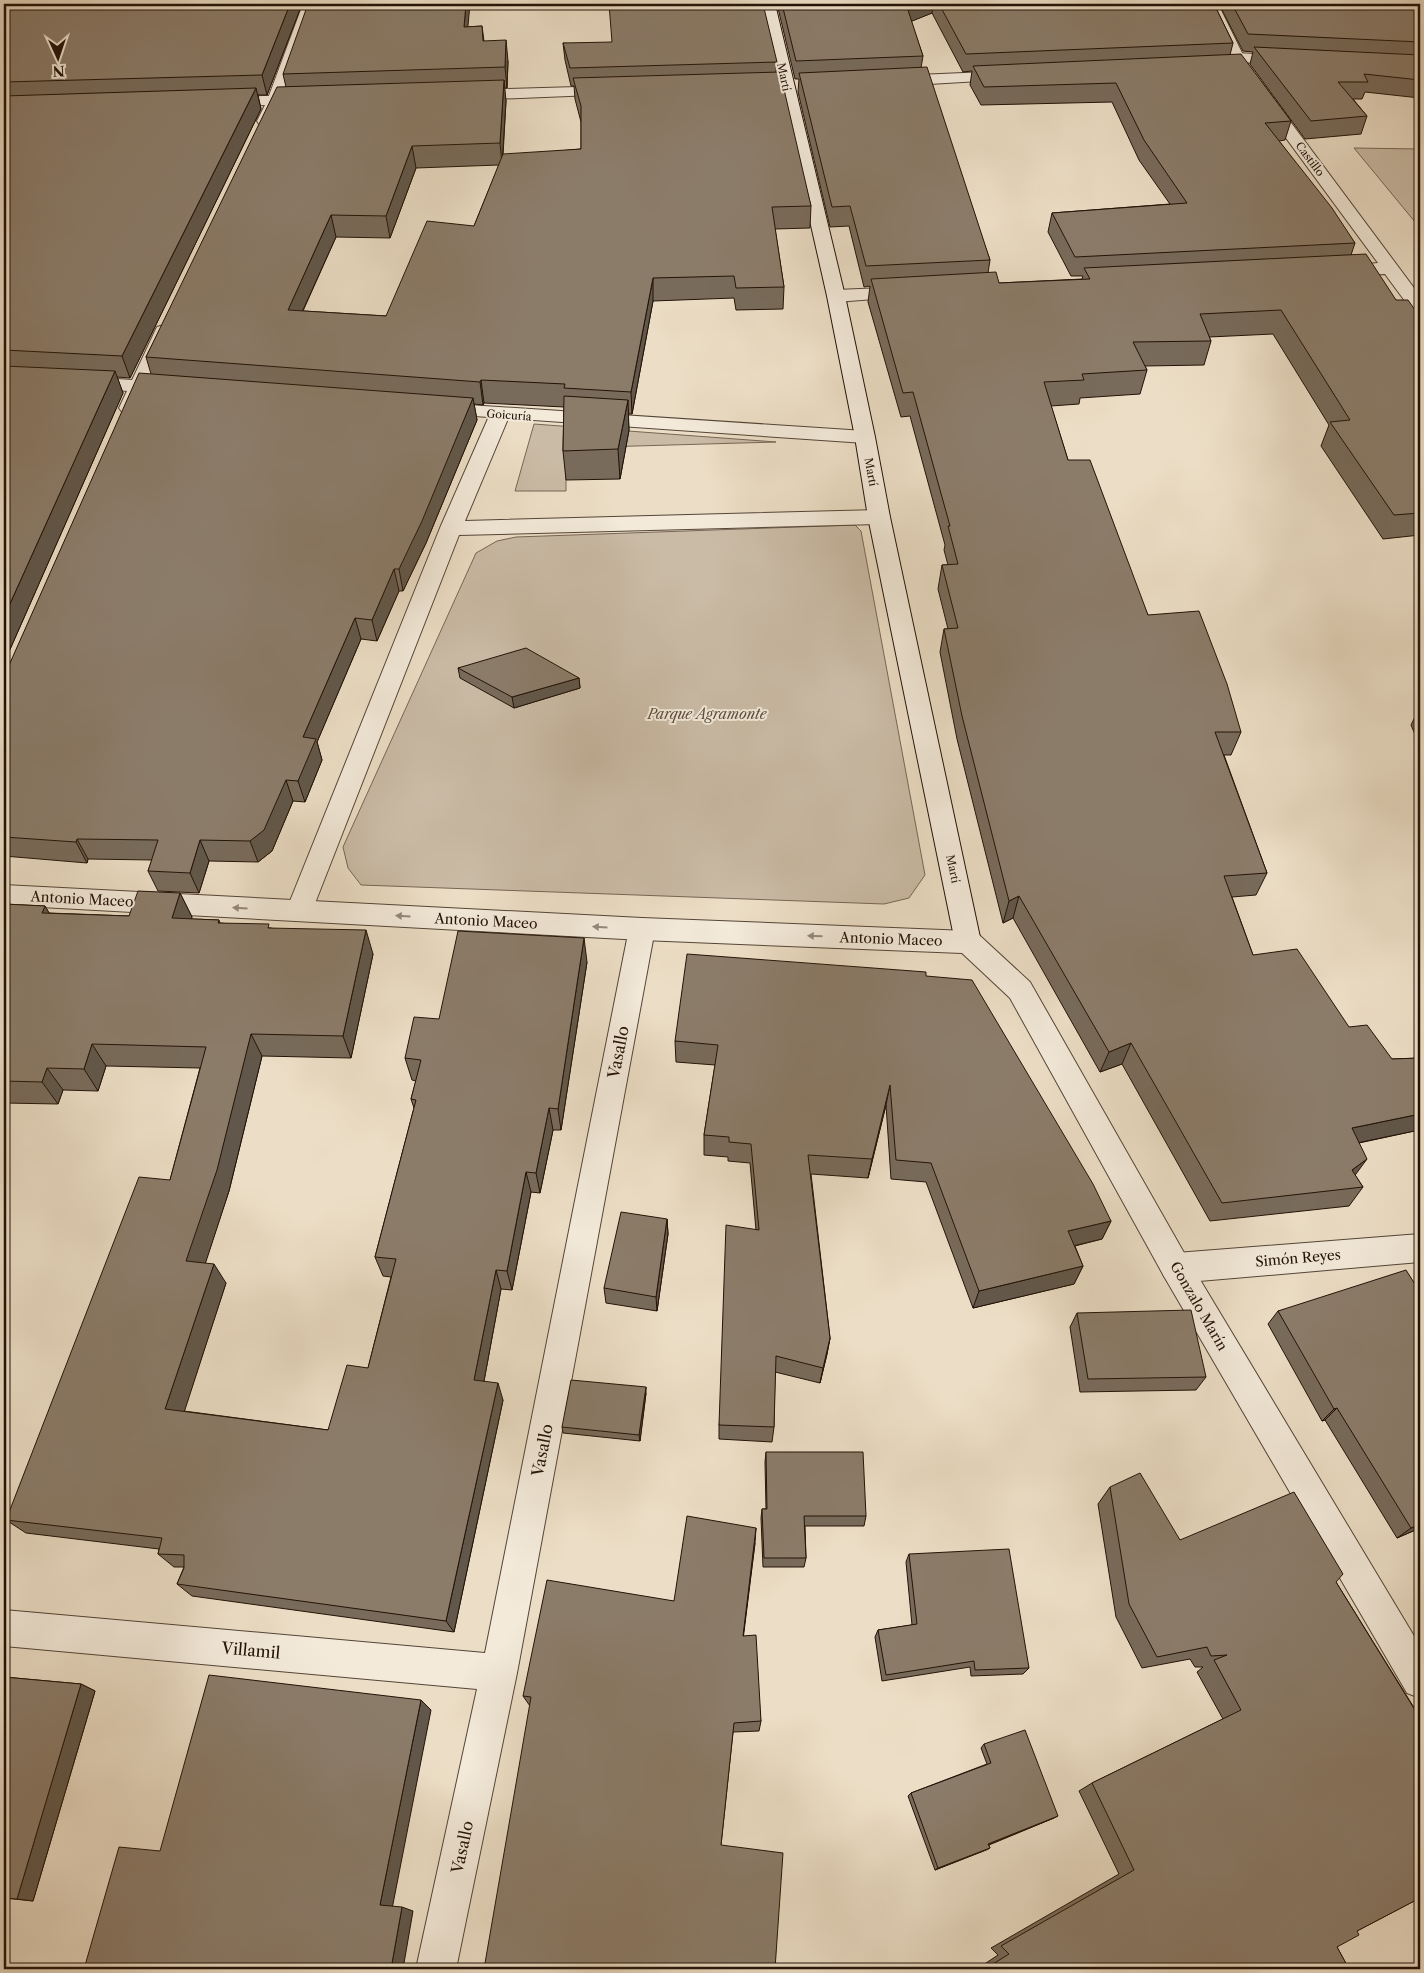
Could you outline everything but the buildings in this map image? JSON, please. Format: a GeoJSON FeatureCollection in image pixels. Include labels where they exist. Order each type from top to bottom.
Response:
{"type":"FeatureCollection","features":[{"type":"Feature","properties":{"kind":"street"},"geometry":{"type":"LineString","coordinates":[[258,136],[275,100],[310,4]]}},
{"type":"Feature","properties":{"kind":"street","name":"Martí"},"geometry":{"type":"LineString","coordinates":[[768,4],[836,296],[865,437],[879,517],[968,942]]}},
{"type":"Feature","properties":{"kind":"street","name":"Castillo"},"geometry":{"type":"LineString","coordinates":[[1211,4],[1239,62],[1420,308]]}},
{"type":"Feature","properties":{"kind":"street"},"geometry":{"type":"LineString","coordinates":[[1221,67],[1239,62],[1304,61]]}},
{"type":"Feature","properties":{"kind":"street"},"geometry":{"type":"LineString","coordinates":[[885,82],[1023,76]]}},
{"type":"Feature","properties":{"kind":"street"},"geometry":{"type":"LineString","coordinates":[[452,96],[628,90]]}},
{"type":"Feature","properties":{"kind":"street"},"geometry":{"type":"LineString","coordinates":[[207,103],[324,99]]}},
{"type":"Feature","properties":{"kind":"street"},"geometry":{"type":"LineString","coordinates":[[1322,272],[1391,268]]}},
{"type":"Feature","properties":{"kind":"street"},"geometry":{"type":"LineString","coordinates":[[836,296],[925,291]]}},
{"type":"Feature","properties":{"kind":"street"},"geometry":{"type":"LineString","coordinates":[[122,422],[172,315]]}},
{"type":"Feature","properties":{"kind":"street"},"geometry":{"type":"LineString","coordinates":[[61,382],[187,390]]}},
{"type":"Feature","properties":{"kind":"street","name":"Goicuría"},"geometry":{"type":"LineString","coordinates":[[422,408],[865,437]]}},
{"type":"Feature","properties":{"kind":"street"},"geometry":{"type":"LineString","coordinates":[[299,911],[451,528],[500,414]]}},
{"type":"Feature","properties":{"kind":"street"},"geometry":{"type":"LineString","coordinates":[[451,528],[879,517]]}},
{"type":"Feature","properties":{"kind":"street","name":"Antonio Maceo"},"geometry":{"type":"LineString","coordinates":[[4,895],[642,929],[968,942]]}},
{"type":"Feature","properties":{"kind":"street","name":"Vasallo"},"geometry":{"type":"LineString","coordinates":[[436,1969],[499,1673],[642,929]]}},
{"type":"Feature","properties":{"kind":"street","name":"Gonzalo Marín"},"geometry":{"type":"LineString","coordinates":[[968,942],[1020,990],[1176,1268],[1420,1680]]}},
{"type":"Feature","properties":{"kind":"street","name":"Simón Reyes"},"geometry":{"type":"LineString","coordinates":[[1176,1268],[1420,1248]]}},
{"type":"Feature","properties":{"kind":"street","name":"Villamil"},"geometry":{"type":"LineString","coordinates":[[4,1628],[499,1673]]}},
{"type":"Feature","properties":{"kind":"green space"},"geometry":{"type":"Polygon","coordinates":[[[1354,148],[1420,149],[1420,228],[1354,148]]]}},
{"type":"Feature","properties":{"kind":"green space"},"geometry":{"type":"Polygon","coordinates":[[[534,424],[776,442],[566,448],[566,491],[515,491],[534,424]]]}},
{"type":"Feature","properties":{"kind":"green space","name":"Parque Agramonte"},"geometry":{"type":"Polygon","coordinates":[[[855,525],[861,531],[925,875],[909,898],[884,904],[361,885],[348,868],[343,847],[476,553],[497,541],[516,537],[855,525]]]}}]}
